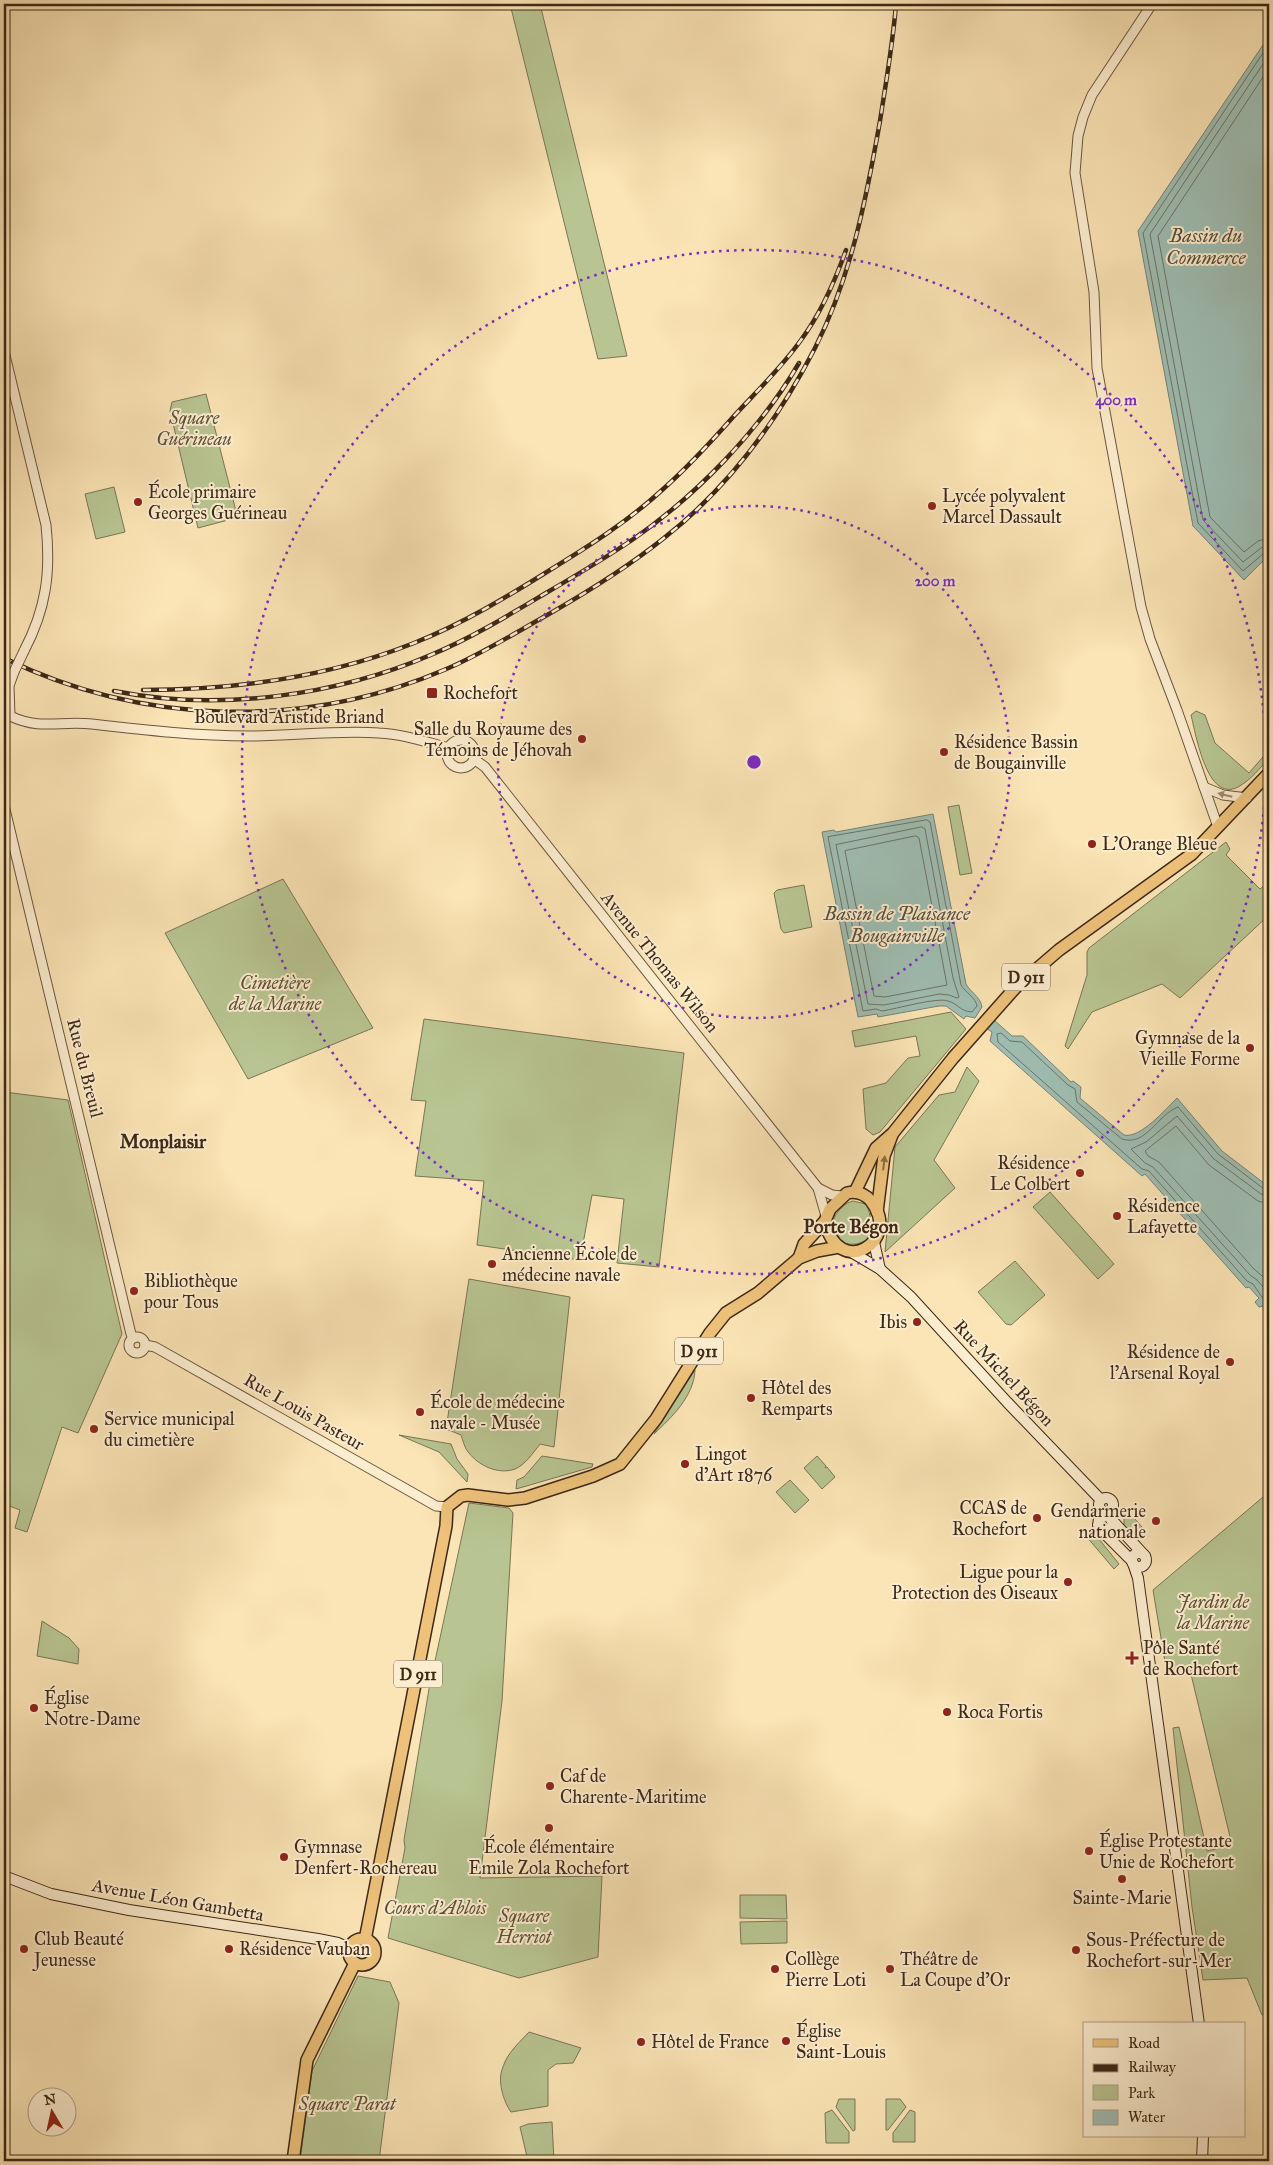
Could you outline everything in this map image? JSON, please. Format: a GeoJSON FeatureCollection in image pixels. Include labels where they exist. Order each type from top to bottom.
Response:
{"type":"FeatureCollection","features":[{"type":"Feature","properties":{"kind":"main road"},"geometry":{"type":"LineString","coordinates":[[1246,798],[1269,773]]}},
{"type":"Feature","properties":{"kind":"main road","name":"D 911"},"geometry":{"type":"LineString","coordinates":[[856,1192],[876,1148],[893,1133],[996,1007],[1036,968],[1192,854],[1246,798]]}},
{"type":"Feature","properties":{"kind":"main road","name":"D 911"},"geometry":{"type":"LineString","coordinates":[[877,1212],[884,1156],[893,1133]]}},
{"type":"Feature","properties":{"kind":"main road"},"geometry":{"type":"LineString","coordinates":[[856,1192],[867,1197],[877,1212],[879,1231],[874,1242],[868,1247],[853,1253],[839,1247],[828,1235],[825,1218],[835,1202],[842,1196],[856,1192]]}},
{"type":"Feature","properties":{"kind":"main road","name":"D 911"},"geometry":{"type":"LineString","coordinates":[[799,1258],[804,1244],[825,1218]]}},
{"type":"Feature","properties":{"kind":"main road"},"geometry":{"type":"LineString","coordinates":[[874,1242],[880,1269]]}},
{"type":"Feature","properties":{"kind":"main road","name":"D 911"},"geometry":{"type":"LineString","coordinates":[[365,1940],[418,1675],[447,1520],[447,1507],[461,1496],[468,1495],[508,1500],[525,1498],[593,1476],[620,1464],[656,1419],[710,1333],[726,1313],[758,1293],[799,1258],[817,1251],[839,1247]]}},
{"type":"Feature","properties":{"kind":"main road","name":"Rue Michel Bégon"},"geometry":{"type":"LineString","coordinates":[[853,1253],[880,1269],[911,1296],[1107,1511],[1145,1560]]}},
{"type":"Feature","properties":{"kind":"main road"},"geometry":{"type":"LineString","coordinates":[[1107,1511],[1102,1516],[1098,1525],[1133,1562],[1139,1566],[1145,1560]]}},
{"type":"Feature","properties":{"kind":"main road"},"geometry":{"type":"LineString","coordinates":[[1138,1578],[1145,1560]]}},
{"type":"Feature","properties":{"kind":"main road"},"geometry":{"type":"LineString","coordinates":[[1133,1562],[1138,1578],[1199,2022]]}},
{"type":"Feature","properties":{"kind":"main road","name":"Avenue Léon Gambetta"},"geometry":{"type":"LineString","coordinates":[[4,1876],[51,1894],[129,1910],[338,1943],[349,1948]]}},
{"type":"Feature","properties":{"kind":"main road"},"geometry":{"type":"LineString","coordinates":[[357,1940],[365,1940],[374,1947],[373,1958],[363,1965],[355,1963],[350,1956],[349,1948],[357,1940]]}},
{"type":"Feature","properties":{"kind":"main road"},"geometry":{"type":"LineString","coordinates":[[293,2161],[308,2060],[355,1963]]}},
{"type":"Feature","properties":{"kind":"main road"},"geometry":{"type":"LineString","coordinates":[[1202,2161],[1203,2138]]}},
{"type":"Feature","properties":{"kind":"street"},"geometry":{"type":"LineString","coordinates":[[1152,4],[1092,95],[1078,136],[1074,173],[1094,292],[1097,368],[1141,606],[1150,639],[1218,827]]}},
{"type":"Feature","properties":{"kind":"street"},"geometry":{"type":"LineString","coordinates":[[4,351],[46,526],[48,547],[47,588],[32,635],[9,686],[7,719]]}},
{"type":"Feature","properties":{"kind":"street","name":"Boulevard Aristide Briand"},"geometry":{"type":"LineString","coordinates":[[7,719],[38,725],[75,723],[233,736],[379,732],[449,748]]}},
{"type":"Feature","properties":{"kind":"street"},"geometry":{"type":"LineString","coordinates":[[458,741],[467,742],[474,748],[474,759],[468,766],[455,766],[449,760],[449,748],[458,741]]}},
{"type":"Feature","properties":{"kind":"street","name":"Avenue Thomas Wilson"},"geometry":{"type":"LineString","coordinates":[[474,759],[485,767],[818,1188],[825,1218]]}},
{"type":"Feature","properties":{"kind":"street"},"geometry":{"type":"LineString","coordinates":[[1204,787],[1223,795],[1246,798]]}},
{"type":"Feature","properties":{"kind":"street","name":"Rue du Breuil"},"geometry":{"type":"LineString","coordinates":[[4,806],[82,1123],[119,1286],[131,1334],[134,1338]]}},
{"type":"Feature","properties":{"kind":"street"},"geometry":{"type":"LineString","coordinates":[[818,1188],[832,1195],[842,1196]]}},
{"type":"Feature","properties":{"kind":"street"},"geometry":{"type":"LineString","coordinates":[[140,1337],[145,1345],[141,1352],[132,1351],[129,1346],[134,1338],[140,1337]]}},
{"type":"Feature","properties":{"kind":"street","name":"Rue Louis Pasteur"},"geometry":{"type":"LineString","coordinates":[[145,1345],[155,1347],[436,1506],[447,1507]]}},
{"type":"Feature","properties":{"kind":"green space"},"geometry":{"type":"Polygon","coordinates":[[[510,4],[540,4],[627,356],[598,359],[510,4]]]}},
{"type":"Feature","properties":{"kind":"green space","name":"Square Guérineau"},"geometry":{"type":"Polygon","coordinates":[[[206,394],[237,515],[231,516],[232,519],[198,528],[170,411],[172,402],[206,394]]]}},
{"type":"Feature","properties":{"kind":"green space"},"geometry":{"type":"Polygon","coordinates":[[[114,487],[125,532],[96,539],[85,494],[114,487]]]}},
{"type":"Feature","properties":{"kind":"green space"},"geometry":{"type":"Polygon","coordinates":[[[1196,711],[1205,715],[1215,743],[1249,773],[1269,750],[1269,758],[1251,777],[1238,787],[1227,789],[1218,785],[1211,777],[1200,751],[1191,715],[1196,711]]]}},
{"type":"Feature","properties":{"kind":"green space"},"geometry":{"type":"Polygon","coordinates":[[[959,805],[972,873],[960,875],[948,807],[959,805]]]}},
{"type":"Feature","properties":{"kind":"green space"},"geometry":{"type":"Polygon","coordinates":[[[1226,842],[1230,849],[1226,855],[1260,889],[1264,886],[1269,889],[1269,915],[1180,998],[1162,984],[1092,1012],[1068,1049],[1065,1046],[1087,975],[1087,952],[1089,948],[1226,842]]]}},
{"type":"Feature","properties":{"kind":"green space","name":"Cimetière de la Marine"},"geometry":{"type":"Polygon","coordinates":[[[283,879],[373,1028],[248,1079],[165,933],[283,879]]]}},
{"type":"Feature","properties":{"kind":"green space"},"geometry":{"type":"Polygon","coordinates":[[[804,885],[812,927],[784,933],[781,929],[774,893],[777,890],[804,885]]]}},
{"type":"Feature","properties":{"kind":"green space"},"geometry":{"type":"Polygon","coordinates":[[[951,1012],[966,1029],[880,1132],[873,1135],[866,1129],[863,1089],[886,1083],[908,1058],[920,1056],[916,1036],[855,1047],[852,1031],[951,1012]]]}},
{"type":"Feature","properties":{"kind":"green space"},"geometry":{"type":"Polygon","coordinates":[[[424,1019],[684,1053],[659,1267],[617,1263],[624,1199],[592,1195],[580,1260],[477,1245],[484,1181],[415,1176],[426,1101],[411,1100],[424,1019]]]}},
{"type":"Feature","properties":{"kind":"green space"},"geometry":{"type":"Polygon","coordinates":[[[967,1067],[979,1081],[934,1160],[955,1188],[885,1252],[895,1147],[939,1095],[955,1092],[967,1067]]]}},
{"type":"Feature","properties":{"kind":"green space"},"geometry":{"type":"Polygon","coordinates":[[[4,1092],[68,1100],[122,1334],[78,1433],[62,1427],[27,1532],[15,1528],[20,1510],[4,1504],[4,1092]]]}},
{"type":"Feature","properties":{"kind":"green space"},"geometry":{"type":"Polygon","coordinates":[[[1050,1192],[1114,1264],[1098,1279],[1033,1207],[1050,1192]]]}},
{"type":"Feature","properties":{"kind":"green space"},"geometry":{"type":"Polygon","coordinates":[[[853,1201],[866,1204],[871,1225],[870,1238],[862,1243],[854,1244],[837,1240],[832,1229],[833,1220],[838,1211],[853,1201]]]}},
{"type":"Feature","properties":{"kind":"green space"},"geometry":{"type":"Polygon","coordinates":[[[1015,1261],[1045,1295],[1011,1325],[1006,1324],[978,1292],[1015,1261]]]}},
{"type":"Feature","properties":{"kind":"green space"},"geometry":{"type":"Polygon","coordinates":[[[469,1279],[570,1297],[554,1447],[540,1444],[522,1465],[509,1471],[496,1470],[478,1462],[464,1445],[461,1435],[446,1429],[469,1279]]]}},
{"type":"Feature","properties":{"kind":"green space"},"geometry":{"type":"Polygon","coordinates":[[[695,1370],[691,1389],[681,1405],[654,1434],[695,1370]]]}},
{"type":"Feature","properties":{"kind":"green space"},"geometry":{"type":"Polygon","coordinates":[[[399,1435],[451,1444],[457,1459],[468,1474],[467,1482],[439,1452],[399,1435]]]}},
{"type":"Feature","properties":{"kind":"green space"},"geometry":{"type":"Polygon","coordinates":[[[542,1456],[593,1464],[592,1467],[516,1489],[517,1480],[524,1477],[542,1456]]]}},
{"type":"Feature","properties":{"kind":"green space"},"geometry":{"type":"Polygon","coordinates":[[[817,1456],[826,1466],[825,1468],[827,1467],[835,1477],[822,1489],[804,1468],[817,1456]]]}},
{"type":"Feature","properties":{"kind":"green space"},"geometry":{"type":"Polygon","coordinates":[[[790,1480],[809,1500],[795,1513],[776,1492],[790,1480]]]}},
{"type":"Feature","properties":{"kind":"green space","name":"Jardin de la Marine"},"geometry":{"type":"Polygon","coordinates":[[[1269,1492],[1269,2014],[1262,2015],[1247,1978],[1203,1980],[1192,1907],[1173,1728],[1179,1727],[1207,1851],[1232,1845],[1189,1666],[1167,1674],[1153,1590],[1269,1492]]]}},
{"type":"Feature","properties":{"kind":"green space","name":"Cours d'Ablois"},"geometry":{"type":"Polygon","coordinates":[[[469,1503],[509,1508],[513,1513],[502,1701],[480,1878],[602,1876],[598,1957],[519,1978],[388,1938],[405,1848],[404,1840],[429,1689],[469,1503]]]}},
{"type":"Feature","properties":{"kind":"green space"},"geometry":{"type":"Polygon","coordinates":[[[1124,1506],[1146,1532],[1138,1539],[1124,1525],[1124,1506]]]}},
{"type":"Feature","properties":{"kind":"green space"},"geometry":{"type":"Polygon","coordinates":[[[1095,1534],[1119,1564],[1114,1569],[1086,1536],[1095,1534]]]}},
{"type":"Feature","properties":{"kind":"green space"},"geometry":{"type":"Polygon","coordinates":[[[42,1621],[69,1638],[79,1649],[78,1664],[37,1656],[42,1621]]]}},
{"type":"Feature","properties":{"kind":"green space"},"geometry":{"type":"Polygon","coordinates":[[[740,1895],[786,1895],[787,1919],[740,1918],[740,1895]]]}},
{"type":"Feature","properties":{"kind":"green space"},"geometry":{"type":"Polygon","coordinates":[[[787,1921],[787,1943],[741,1944],[740,1922],[787,1921]]]}},
{"type":"Feature","properties":{"kind":"green space","name":"Square Parat"},"geometry":{"type":"Polygon","coordinates":[[[358,1976],[390,1982],[399,2003],[379,2161],[300,2161],[312,2071],[358,1976]]]}},
{"type":"Feature","properties":{"kind":"green space"},"geometry":{"type":"Polygon","coordinates":[[[529,2032],[581,2048],[573,2063],[556,2064],[548,2070],[548,2106],[511,2112],[502,2090],[501,2072],[511,2052],[529,2032]]]}},
{"type":"Feature","properties":{"kind":"green space"},"geometry":{"type":"Polygon","coordinates":[[[1264,2079],[1269,2079],[1269,2161],[1268,2161],[1264,2079]]]}},
{"type":"Feature","properties":{"kind":"green space"},"geometry":{"type":"Polygon","coordinates":[[[839,2099],[855,2099],[855,2130],[853,2131],[836,2107],[839,2099]]]}},
{"type":"Feature","properties":{"kind":"green space"},"geometry":{"type":"Polygon","coordinates":[[[886,2099],[900,2099],[906,2107],[888,2130],[886,2130],[886,2099]]]}},
{"type":"Feature","properties":{"kind":"green space"},"geometry":{"type":"Polygon","coordinates":[[[832,2110],[849,2132],[849,2143],[826,2143],[825,2113],[832,2110]]]}},
{"type":"Feature","properties":{"kind":"green space"},"geometry":{"type":"Polygon","coordinates":[[[910,2110],[915,2112],[915,2142],[893,2142],[893,2133],[910,2110]]]}},
{"type":"Feature","properties":{"kind":"green space"},"geometry":{"type":"Polygon","coordinates":[[[552,2122],[554,2161],[528,2161],[520,2127],[528,2124],[552,2122]]]}},
{"type":"Feature","properties":{"kind":"water","name":"Bassin du Commerce"},"geometry":{"type":"Polygon","coordinates":[[[1269,36],[1269,555],[1244,580],[1193,526],[1138,231],[1269,36]]]}},
{"type":"Feature","properties":{"kind":"water","name":"Bassin de Plaisance Bougainville"},"geometry":{"type":"Polygon","coordinates":[[[933,814],[966,984],[979,1000],[982,1007],[975,1018],[966,1016],[964,1019],[946,1006],[878,1017],[877,1014],[858,1017],[822,832],[834,830],[836,832],[933,814]]]}},
{"type":"Feature","properties":{"kind":"water"},"geometry":{"type":"Polygon","coordinates":[[[994,1020],[1012,1036],[1023,1036],[1071,1082],[1073,1081],[1081,1087],[1080,1098],[1124,1135],[1130,1135],[1145,1128],[1160,1116],[1177,1098],[1222,1151],[1269,1187],[1269,1305],[1259,1307],[1255,1302],[1259,1298],[1249,1287],[1246,1288],[1145,1174],[1142,1176],[990,1041],[992,1032],[986,1028],[994,1020]]]}},
{"type":"Feature","properties":{"kind":"railway"},"geometry":{"type":"LineString","coordinates":[[4,658],[56,680],[111,697],[166,707],[222,712],[279,710],[335,703],[390,689],[444,670],[471,658],[564,605],[636,559],[687,518],[730,475],[750,451],[768,427],[801,375],[828,321],[848,266],[863,209],[880,121],[896,4]]}},
{"type":"Feature","properties":{"kind":"railway"},"geometry":{"type":"LineString","coordinates":[[143,690],[212,687],[281,679],[349,665],[382,655],[432,636],[467,619],[565,561],[621,523],[661,491],[699,455],[769,379],[794,350],[815,319],[832,285],[846,250]]}},
{"type":"Feature","properties":{"kind":"railway"},"geometry":{"type":"LineString","coordinates":[[114,691],[194,700],[236,700],[276,696],[317,690],[396,669],[448,647],[491,625],[579,574],[656,523],[703,482],[746,437],[783,388],[799,363]]}},
{"type":"Feature","properties":{"kind":"place","name":"École primaire Georges Guérineau"},"geometry":{"type":"Point","coordinates":[138,502]}},
{"type":"Feature","properties":{"kind":"place","name":"Lycée polyvalent Marcel Dassault"},"geometry":{"type":"Point","coordinates":[932,506]}},
{"type":"Feature","properties":{"kind":"place","name":"Rochefort"},"geometry":{"type":"Point","coordinates":[432,693]}},
{"type":"Feature","properties":{"kind":"place","name":"Salle du Royaume des Témoins de Jéhovah"},"geometry":{"type":"Point","coordinates":[582,739]}},
{"type":"Feature","properties":{"kind":"place","name":"Résidence Bassin de Bougainville"},"geometry":{"type":"Point","coordinates":[944,752]}},
{"type":"Feature","properties":{"kind":"place","name":"L'Orange Bleue"},"geometry":{"type":"Point","coordinates":[1092,844]}},
{"type":"Feature","properties":{"kind":"place","name":"Gymnase de la Vieille Forme"},"geometry":{"type":"Point","coordinates":[1250,1048]}},
{"type":"Feature","properties":{"kind":"place","name":"Résidence Le Colbert"},"geometry":{"type":"Point","coordinates":[1080,1173]}},
{"type":"Feature","properties":{"kind":"place","name":"Résidence Lafayette"},"geometry":{"type":"Point","coordinates":[1117,1216]}},
{"type":"Feature","properties":{"kind":"place","name":"Ancienne École de médecine navale"},"geometry":{"type":"Point","coordinates":[492,1264]}},
{"type":"Feature","properties":{"kind":"place","name":"Bibliothèque pour Tous"},"geometry":{"type":"Point","coordinates":[134,1291]}},
{"type":"Feature","properties":{"kind":"place","name":"Ibis"},"geometry":{"type":"Point","coordinates":[917,1322]}},
{"type":"Feature","properties":{"kind":"place","name":"Résidence de l'Arsenal Royal"},"geometry":{"type":"Point","coordinates":[1230,1362]}},
{"type":"Feature","properties":{"kind":"place","name":"Hôtel des Remparts"},"geometry":{"type":"Point","coordinates":[751,1398]}},
{"type":"Feature","properties":{"kind":"place","name":"École de médecine navale - Musée"},"geometry":{"type":"Point","coordinates":[420,1412]}},
{"type":"Feature","properties":{"kind":"place","name":"Service municipal du cimetière"},"geometry":{"type":"Point","coordinates":[94,1429]}},
{"type":"Feature","properties":{"kind":"place","name":"Lingot d'Art 1876"},"geometry":{"type":"Point","coordinates":[685,1464]}},
{"type":"Feature","properties":{"kind":"place","name":"CCAS de Rochefort"},"geometry":{"type":"Point","coordinates":[1037,1518]}},
{"type":"Feature","properties":{"kind":"place","name":"Gendarmerie nationale"},"geometry":{"type":"Point","coordinates":[1156,1521]}},
{"type":"Feature","properties":{"kind":"place","name":"Ligue pour la Protection des Oiseaux"},"geometry":{"type":"Point","coordinates":[1068,1582]}},
{"type":"Feature","properties":{"kind":"place","name":"Pôle Santé de Rochefort"},"geometry":{"type":"Point","coordinates":[1132,1658]}},
{"type":"Feature","properties":{"kind":"place","name":"Église Notre-Dame"},"geometry":{"type":"Point","coordinates":[34,1708]}},
{"type":"Feature","properties":{"kind":"place","name":"Roca Fortis"},"geometry":{"type":"Point","coordinates":[947,1712]}},
{"type":"Feature","properties":{"kind":"place","name":"Caf de Charente-Maritime"},"geometry":{"type":"Point","coordinates":[550,1786]}},
{"type":"Feature","properties":{"kind":"place","name":"École élémentaire Emile Zola Rochefort"},"geometry":{"type":"Point","coordinates":[549,1828]}},
{"type":"Feature","properties":{"kind":"place","name":"Église Protestante Unie de Rochefort"},"geometry":{"type":"Point","coordinates":[1089,1851]}},
{"type":"Feature","properties":{"kind":"place","name":"Gymnase Denfert-Rochereau"},"geometry":{"type":"Point","coordinates":[284,1857]}},
{"type":"Feature","properties":{"kind":"place","name":"Sainte-Marie"},"geometry":{"type":"Point","coordinates":[1122,1879]}},
{"type":"Feature","properties":{"kind":"place","name":"Club Beauté Jeunesse"},"geometry":{"type":"Point","coordinates":[24,1949]}},
{"type":"Feature","properties":{"kind":"place","name":"Résidence Vauban"},"geometry":{"type":"Point","coordinates":[229,1949]}},
{"type":"Feature","properties":{"kind":"place","name":"Sous-Préfecture de Rochefort-sur-Mer"},"geometry":{"type":"Point","coordinates":[1076,1950]}},
{"type":"Feature","properties":{"kind":"place","name":"Collège Pierre Loti"},"geometry":{"type":"Point","coordinates":[775,1969]}},
{"type":"Feature","properties":{"kind":"place","name":"Théâtre de La Coupe d'Or"},"geometry":{"type":"Point","coordinates":[890,1969]}},
{"type":"Feature","properties":{"kind":"place","name":"Église Saint-Louis"},"geometry":{"type":"Point","coordinates":[786,2041]}},
{"type":"Feature","properties":{"kind":"place","name":"Hôtel de France"},"geometry":{"type":"Point","coordinates":[641,2042]}},
{"type":"Feature","properties":{"kind":"district","name":"Monplaisir"},"geometry":{"type":"Point","coordinates":[163,1141]}},
{"type":"Feature","properties":{"kind":"district","name":"Porte Bégon"},"geometry":{"type":"Point","coordinates":[851,1226]}},
{"type":"Feature","properties":{"kind":"park label","name":"Square Herriot"},"geometry":{"type":"Point","coordinates":[524,1926]}}]}
